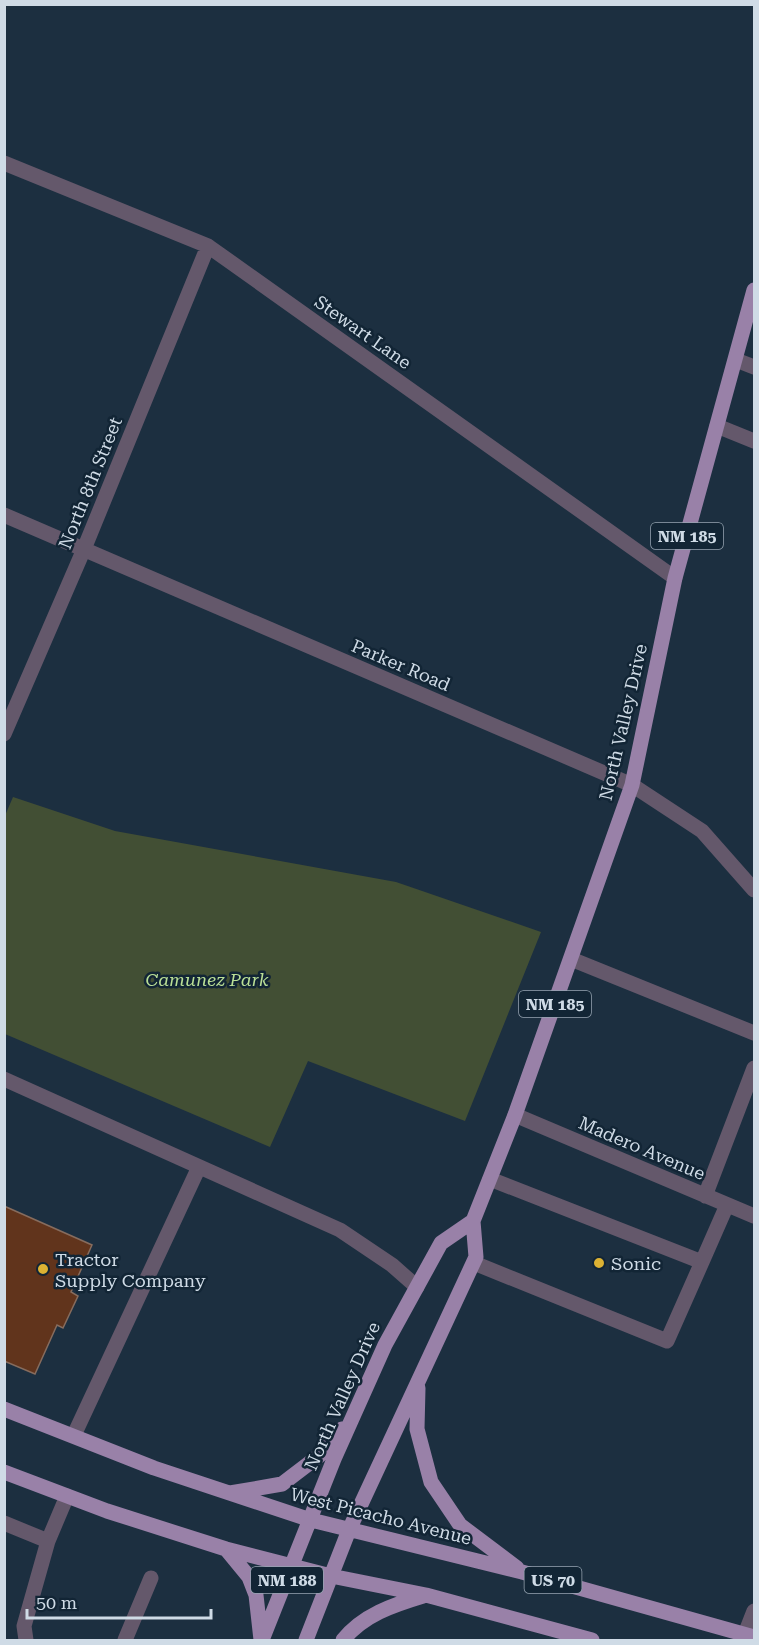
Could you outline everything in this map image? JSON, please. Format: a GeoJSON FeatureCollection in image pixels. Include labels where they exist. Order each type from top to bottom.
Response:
{"type":"FeatureCollection","features":[{"type":"Feature","properties":{"kind":"main road","name":"North Valley Drive"},"geometry":{"type":"LineString","coordinates":[[306,1641],[349,1530],[476,1257],[473,1221],[515,1115],[632,785],[675,578],[754,290]]}},
{"type":"Feature","properties":{"kind":"main road","name":"North Valley Drive"},"geometry":{"type":"LineString","coordinates":[[261,1641],[352,1418],[385,1345],[441,1243],[473,1221]]}},
{"type":"Feature","properties":{"kind":"main road"},"geometry":{"type":"LineString","coordinates":[[418,1381],[417,1429],[431,1482],[460,1525],[522,1572]]}},
{"type":"Feature","properties":{"kind":"main road","name":"West Picacho Avenue"},"geometry":{"type":"LineString","coordinates":[[4,1409],[154,1468],[226,1494],[311,1520],[522,1572],[750,1635]]}},
{"type":"Feature","properties":{"kind":"main road"},"geometry":{"type":"LineString","coordinates":[[226,1494],[282,1484],[320,1455],[352,1418]]}},
{"type":"Feature","properties":{"kind":"main road"},"geometry":{"type":"LineString","coordinates":[[4,1472],[67,1496],[225,1549],[331,1576],[426,1595],[592,1641]]}},
{"type":"Feature","properties":{"kind":"main road"},"geometry":{"type":"LineString","coordinates":[[225,1549],[249,1576],[256,1595],[261,1641]]}},
{"type":"Feature","properties":{"kind":"main road"},"geometry":{"type":"LineString","coordinates":[[343,1641],[352,1629],[388,1607],[426,1595]]}},
{"type":"Feature","properties":{"kind":"street","name":"Stewart Lane"},"geometry":{"type":"LineString","coordinates":[[4,163],[208,246],[675,578]]}},
{"type":"Feature","properties":{"kind":"street","name":"North 8th Street"},"geometry":{"type":"LineString","coordinates":[[4,734],[84,549],[208,246]]}},
{"type":"Feature","properties":{"kind":"street"},"geometry":{"type":"LineString","coordinates":[[736,360],[754,367]]}},
{"type":"Feature","properties":{"kind":"street"},"geometry":{"type":"LineString","coordinates":[[717,426],[754,441]]}},
{"type":"Feature","properties":{"kind":"street","name":"Parker Road"},"geometry":{"type":"LineString","coordinates":[[4,515],[632,785],[702,831],[754,890]]}},
{"type":"Feature","properties":{"kind":"street"},"geometry":{"type":"LineString","coordinates":[[571,959],[754,1033]]}},
{"type":"Feature","properties":{"kind":"street"},"geometry":{"type":"LineString","coordinates":[[705,1196],[754,1068]]}},
{"type":"Feature","properties":{"kind":"street"},"geometry":{"type":"LineString","coordinates":[[4,1079],[340,1230],[392,1265],[417,1287]]}},
{"type":"Feature","properties":{"kind":"street","name":"Madero Avenue"},"geometry":{"type":"LineString","coordinates":[[515,1115],[754,1216]]}},
{"type":"Feature","properties":{"kind":"street"},"geometry":{"type":"LineString","coordinates":[[74,1435],[199,1167]]}},
{"type":"Feature","properties":{"kind":"street"},"geometry":{"type":"LineString","coordinates":[[490,1179],[702,1262]]}},
{"type":"Feature","properties":{"kind":"street"},"geometry":{"type":"LineString","coordinates":[[474,1263],[667,1341],[727,1205]]}},
{"type":"Feature","properties":{"kind":"street"},"geometry":{"type":"LineString","coordinates":[[26,1641],[24,1626],[48,1541],[67,1496]]}},
{"type":"Feature","properties":{"kind":"street"},"geometry":{"type":"LineString","coordinates":[[4,1522],[48,1541]]}},
{"type":"Feature","properties":{"kind":"street"},"geometry":{"type":"LineString","coordinates":[[125,1641],[151,1578]]}},
{"type":"Feature","properties":{"kind":"street"},"geometry":{"type":"LineString","coordinates":[[750,1635],[754,1611]]}},
{"type":"Feature","properties":{"kind":"green space","name":"Camunez Park"},"geometry":{"type":"Polygon","coordinates":[[[13,797],[115,831],[396,882],[541,932],[465,1121],[308,1061],[270,1147],[5,1034],[4,818],[13,797]]]}},
{"type":"Feature","properties":{"kind":"building","name":"Tractor Supply Company"},"geometry":{"type":"Polygon","coordinates":[[[4,1206],[92,1245],[71,1292],[78,1296],[63,1328],[57,1325],[35,1374],[4,1361],[4,1206]]]}},
{"type":"Feature","properties":{"kind":"place","name":"Sonic"},"geometry":{"type":"Point","coordinates":[599,1263]}},
{"type":"Feature","properties":{"kind":"place","name":"Tractor Supply Company"},"geometry":{"type":"Point","coordinates":[43,1269]}}]}
